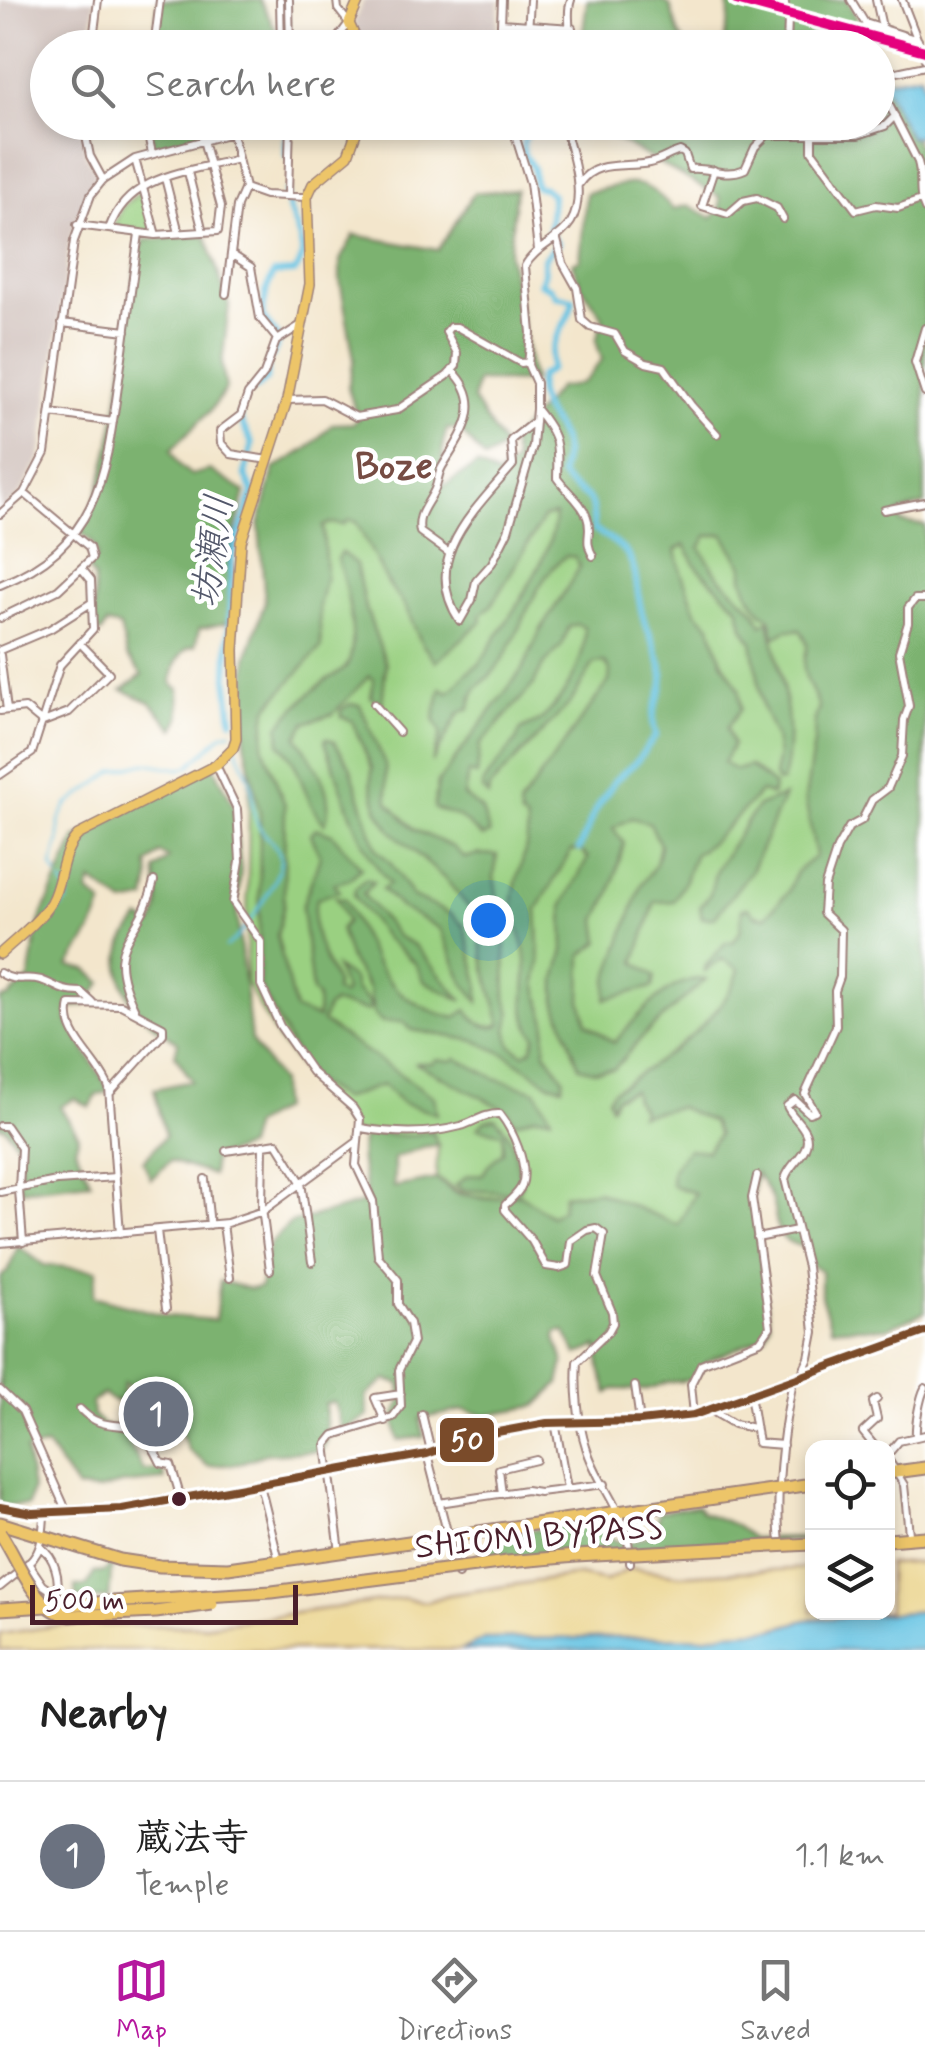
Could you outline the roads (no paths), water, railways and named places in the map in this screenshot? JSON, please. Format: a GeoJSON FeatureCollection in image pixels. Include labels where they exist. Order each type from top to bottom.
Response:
{"type":"FeatureCollection","features":[{"type":"Feature","properties":{"kind":"highway"},"geometry":{"type":"LineString","coordinates":[[895,1472],[925,1468]]}},
{"type":"Feature","properties":{"kind":"highway"},"geometry":{"type":"LineString","coordinates":[[0,1528],[120,1560],[160,1566],[228,1568],[805,1485]]}},
{"type":"Feature","properties":{"kind":"highway"},"geometry":{"type":"LineString","coordinates":[[0,1514],[42,1541]]}},
{"type":"Feature","properties":{"kind":"highway"},"geometry":{"type":"LineString","coordinates":[[0,1528],[40,1597],[51,1610],[71,1616],[189,1608],[267,1594]]}},
{"type":"Feature","properties":{"kind":"highway"},"geometry":{"type":"LineString","coordinates":[[0,1528],[46,1594],[111,1604]]}},
{"type":"Feature","properties":{"kind":"highway"},"geometry":{"type":"LineString","coordinates":[[895,1541],[925,1539]]}},
{"type":"Feature","properties":{"kind":"highway","name":"SHIOMI BYPASS"},"geometry":{"type":"LineString","coordinates":[[0,1612],[137,1608],[507,1562],[805,1545]]}},
{"type":"Feature","properties":{"kind":"highway"},"geometry":{"type":"LineString","coordinates":[[0,1612],[280,1596],[458,1573],[805,1546]]}},
{"type":"Feature","properties":{"kind":"highway","name":"SHIOMI BYPASS"},"geometry":{"type":"LineString","coordinates":[[0,1612],[267,1594]]}},
{"type":"Feature","properties":{"kind":"main road"},"geometry":{"type":"LineString","coordinates":[[352,30],[349,23],[359,0]]}},
{"type":"Feature","properties":{"kind":"main road"},"geometry":{"type":"LineString","coordinates":[[0,954],[40,917],[50,902],[73,840],[216,765],[228,755],[236,738],[234,650],[241,542],[287,400],[302,325],[311,271],[307,196],[312,184],[348,156],[354,140]]}},
{"type":"Feature","properties":{"kind":"street"},"geometry":{"type":"LineString","coordinates":[[94,30],[98,0]]}},
{"type":"Feature","properties":{"kind":"street"},"geometry":{"type":"LineString","coordinates":[[156,30],[160,0]]}},
{"type":"Feature","properties":{"kind":"street"},"geometry":{"type":"LineString","coordinates":[[280,0],[281,30]]}},
{"type":"Feature","properties":{"kind":"street"},"geometry":{"type":"LineString","coordinates":[[289,0],[290,30]]}},
{"type":"Feature","properties":{"kind":"street"},"geometry":{"type":"LineString","coordinates":[[337,0],[338,9],[349,23],[344,30]]}},
{"type":"Feature","properties":{"kind":"street"},"geometry":{"type":"LineString","coordinates":[[500,30],[502,0]]}},
{"type":"Feature","properties":{"kind":"street"},"geometry":{"type":"LineString","coordinates":[[528,30],[530,0]]}},
{"type":"Feature","properties":{"kind":"street"},"geometry":{"type":"LineString","coordinates":[[500,24],[572,28],[568,7],[571,0]]}},
{"type":"Feature","properties":{"kind":"street"},"geometry":{"type":"LineString","coordinates":[[784,0],[788,30]]}},
{"type":"Feature","properties":{"kind":"street"},"geometry":{"type":"LineString","coordinates":[[851,0],[866,30]]}},
{"type":"Feature","properties":{"kind":"street"},"geometry":{"type":"LineString","coordinates":[[876,0],[882,28]]}},
{"type":"Feature","properties":{"kind":"street"},"geometry":{"type":"LineString","coordinates":[[895,73],[925,62],[902,0]]}},
{"type":"Feature","properties":{"kind":"street"},"geometry":{"type":"LineString","coordinates":[[865,23],[888,30]]}},
{"type":"Feature","properties":{"kind":"street"},"geometry":{"type":"LineString","coordinates":[[895,32],[918,40]]}},
{"type":"Feature","properties":{"kind":"street"},"geometry":{"type":"LineString","coordinates":[[895,116],[922,173],[920,200],[925,209]]}},
{"type":"Feature","properties":{"kind":"street"},"geometry":{"type":"LineString","coordinates":[[87,140],[103,180]]}},
{"type":"Feature","properties":{"kind":"street"},"geometry":{"type":"LineString","coordinates":[[149,140],[152,153]]}},
{"type":"Feature","properties":{"kind":"street"},"geometry":{"type":"LineString","coordinates":[[0,514],[24,493],[45,453],[77,225],[85,206],[103,180],[135,159],[204,140],[221,208],[218,231],[156,235],[77,225]]}},
{"type":"Feature","properties":{"kind":"street"},"geometry":{"type":"LineString","coordinates":[[226,294],[237,206],[245,188],[234,140]]}},
{"type":"Feature","properties":{"kind":"street"},"geometry":{"type":"LineString","coordinates":[[288,194],[290,140]]}},
{"type":"Feature","properties":{"kind":"street"},"geometry":{"type":"LineString","coordinates":[[516,140],[530,184],[538,250]]}},
{"type":"Feature","properties":{"kind":"street"},"geometry":{"type":"LineString","coordinates":[[535,420],[512,440],[514,463],[467,520],[449,553],[445,592],[460,622],[472,600],[476,580],[492,562],[508,531],[530,459],[535,420],[537,391],[528,362],[531,333],[525,266],[572,221],[578,185],[567,140]]}},
{"type":"Feature","properties":{"kind":"street"},"geometry":{"type":"LineString","coordinates":[[578,185],[598,168],[654,162],[680,151],[690,169],[734,174],[745,169],[760,140]]}},
{"type":"Feature","properties":{"kind":"street"},"geometry":{"type":"LineString","coordinates":[[812,140],[812,151],[856,210],[876,205],[898,208],[920,200]]}},
{"type":"Feature","properties":{"kind":"street"},"geometry":{"type":"LineString","coordinates":[[135,159],[156,235]]}},
{"type":"Feature","properties":{"kind":"street"},"geometry":{"type":"LineString","coordinates":[[109,229],[118,208],[142,185],[238,159]]}},
{"type":"Feature","properties":{"kind":"street"},"geometry":{"type":"LineString","coordinates":[[714,170],[702,206],[728,214],[743,201],[757,198],[776,208],[783,220]]}},
{"type":"Feature","properties":{"kind":"street"},"geometry":{"type":"LineString","coordinates":[[188,172],[204,232]]}},
{"type":"Feature","properties":{"kind":"street"},"geometry":{"type":"LineString","coordinates":[[165,178],[179,233]]}},
{"type":"Feature","properties":{"kind":"street"},"geometry":{"type":"LineString","coordinates":[[245,188],[265,195],[307,196]]}},
{"type":"Feature","properties":{"kind":"street"},"geometry":{"type":"LineString","coordinates":[[0,585],[40,565],[73,533],[100,487],[139,234]]}},
{"type":"Feature","properties":{"kind":"street"},"geometry":{"type":"LineString","coordinates":[[554,238],[576,288],[582,320],[590,327],[615,334],[625,351],[637,358],[664,367],[691,406],[717,434]]}},
{"type":"Feature","properties":{"kind":"street"},"geometry":{"type":"LineString","coordinates":[[230,254],[251,267],[260,318],[278,340]]}},
{"type":"Feature","properties":{"kind":"street"},"geometry":{"type":"LineString","coordinates":[[62,323],[126,331]]}},
{"type":"Feature","properties":{"kind":"street"},"geometry":{"type":"LineString","coordinates":[[269,460],[230,454],[224,449],[220,433],[240,416],[278,340],[302,325]]}},
{"type":"Feature","properties":{"kind":"street"},"geometry":{"type":"LineString","coordinates":[[287,400],[322,399],[356,417],[398,410],[452,370],[458,354],[446,332],[454,326],[521,363],[528,362]]}},
{"type":"Feature","properties":{"kind":"street"},"geometry":{"type":"LineString","coordinates":[[925,328],[914,362],[925,393]]}},
{"type":"Feature","properties":{"kind":"street"},"geometry":{"type":"LineString","coordinates":[[449,553],[420,532],[419,518],[466,428],[469,397],[462,380],[452,370]]}},
{"type":"Feature","properties":{"kind":"street"},"geometry":{"type":"LineString","coordinates":[[536,409],[557,444],[557,478],[590,522],[586,542],[592,556]]}},
{"type":"Feature","properties":{"kind":"street"},"geometry":{"type":"LineString","coordinates":[[51,413],[113,422]]}},
{"type":"Feature","properties":{"kind":"street"},"geometry":{"type":"LineString","coordinates":[[0,618],[44,598],[82,569],[92,554],[24,493]]}},
{"type":"Feature","properties":{"kind":"street"},"geometry":{"type":"LineString","coordinates":[[884,510],[925,502]]}},
{"type":"Feature","properties":{"kind":"street"},"geometry":{"type":"LineString","coordinates":[[0,776],[32,753],[60,666],[94,629],[91,580],[82,569]]}},
{"type":"Feature","properties":{"kind":"street"},"geometry":{"type":"LineString","coordinates":[[780,1549],[777,1515],[783,1446],[796,1380],[809,1358],[814,1332],[808,1266],[785,1179],[790,1166],[803,1153],[806,1136],[787,1106],[796,1100],[814,1112],[805,1094],[828,1051],[836,1026],[840,978],[841,930],[823,913],[825,885],[841,840],[849,827],[862,820],[872,800],[888,788],[902,756],[904,720],[909,706],[899,652],[908,623],[908,608],[916,599],[925,599]]}},
{"type":"Feature","properties":{"kind":"street"},"geometry":{"type":"LineString","coordinates":[[42,722],[25,708],[3,711],[0,652],[50,629],[92,603]]}},
{"type":"Feature","properties":{"kind":"street"},"geometry":{"type":"LineString","coordinates":[[42,722],[68,712],[109,673],[80,643]]}},
{"type":"Feature","properties":{"kind":"street"},"geometry":{"type":"LineString","coordinates":[[374,704],[399,732]]}},
{"type":"Feature","properties":{"kind":"street"},"geometry":{"type":"LineString","coordinates":[[216,765],[231,793],[238,823],[239,879],[232,902],[260,942],[262,985],[280,1026],[312,1072],[353,1108],[361,1128],[356,1166],[372,1201],[378,1256],[398,1280],[398,1304],[412,1329],[414,1342],[399,1370],[402,1394],[398,1411],[385,1421],[330,1438],[326,1450],[340,1553]]}},
{"type":"Feature","properties":{"kind":"street"},"geometry":{"type":"LineString","coordinates":[[135,1011],[124,987],[120,954],[126,936],[148,901],[154,881]]}},
{"type":"Feature","properties":{"kind":"street"},"geometry":{"type":"LineString","coordinates":[[0,973],[12,980],[38,979],[60,992],[81,992],[92,1002],[121,1005],[161,1025],[163,1034],[110,1094]]}},
{"type":"Feature","properties":{"kind":"street"},"geometry":{"type":"LineString","coordinates":[[92,1002],[70,1004],[68,1012],[78,1043],[102,1071],[110,1094],[120,1233]]}},
{"type":"Feature","properties":{"kind":"street"},"geometry":{"type":"LineString","coordinates":[[361,1128],[407,1134],[460,1126],[500,1114],[520,1154],[523,1169],[521,1189],[505,1205],[505,1210],[532,1241],[546,1266],[559,1268],[568,1264],[572,1242],[586,1230],[596,1228],[604,1234],[597,1276],[613,1324],[578,1362],[582,1422],[587,1452],[620,1512],[630,1559]]}},
{"type":"Feature","properties":{"kind":"street"},"geometry":{"type":"LineString","coordinates":[[0,1126],[6,1126],[21,1148],[23,1242]]}},
{"type":"Feature","properties":{"kind":"street"},"geometry":{"type":"LineString","coordinates":[[0,1243],[223,1224],[263,1211],[358,1142]]}},
{"type":"Feature","properties":{"kind":"street"},"geometry":{"type":"LineString","coordinates":[[226,1151],[276,1143],[301,1182],[312,1262]]}},
{"type":"Feature","properties":{"kind":"street"},"geometry":{"type":"LineString","coordinates":[[262,1145],[263,1211],[270,1270]]}},
{"type":"Feature","properties":{"kind":"street"},"geometry":{"type":"LineString","coordinates":[[694,1415],[691,1384],[702,1364],[760,1341],[770,1328],[752,1198],[757,1176]]}},
{"type":"Feature","properties":{"kind":"street"},"geometry":{"type":"LineString","coordinates":[[0,1192],[57,1181],[116,1178]]}},
{"type":"Feature","properties":{"kind":"street"},"geometry":{"type":"LineString","coordinates":[[205,1179],[210,1225]]}},
{"type":"Feature","properties":{"kind":"street"},"geometry":{"type":"LineString","coordinates":[[223,1224],[230,1278]]}},
{"type":"Feature","properties":{"kind":"street"},"geometry":{"type":"LineString","coordinates":[[157,1230],[166,1308]]}},
{"type":"Feature","properties":{"kind":"street"},"geometry":{"type":"LineString","coordinates":[[757,1238],[797,1230]]}},
{"type":"Feature","properties":{"kind":"street"},"geometry":{"type":"LineString","coordinates":[[0,1506],[44,1513],[122,1510],[429,1453],[481,1435],[555,1422],[640,1421],[694,1415],[925,1332]]}},
{"type":"Feature","properties":{"kind":"street"},"geometry":{"type":"LineString","coordinates":[[635,1386],[640,1421]]}},
{"type":"Feature","properties":{"kind":"street"},"geometry":{"type":"LineString","coordinates":[[895,1446],[899,1441],[921,1436],[915,1424],[925,1388]]}},
{"type":"Feature","properties":{"kind":"street"},"geometry":{"type":"LineString","coordinates":[[0,1390],[22,1411],[67,1512]]}},
{"type":"Feature","properties":{"kind":"street"},"geometry":{"type":"LineString","coordinates":[[385,1421],[375,1398],[402,1394]]}},
{"type":"Feature","properties":{"kind":"street"},"geometry":{"type":"LineString","coordinates":[[750,1394],[758,1443],[783,1446]]}},
{"type":"Feature","properties":{"kind":"street"},"geometry":{"type":"LineString","coordinates":[[870,1440],[863,1432],[877,1418],[873,1402],[878,1399]]}},
{"type":"Feature","properties":{"kind":"street"},"geometry":{"type":"LineString","coordinates":[[716,1408],[734,1424],[754,1428]]}},
{"type":"Feature","properties":{"kind":"street"},"geometry":{"type":"LineString","coordinates":[[80,1409],[96,1421],[129,1426],[147,1437],[161,1462],[171,1465],[180,1499]]}},
{"type":"Feature","properties":{"kind":"street"},"geometry":{"type":"LineString","coordinates":[[422,1414],[439,1503],[458,1573]]}},
{"type":"Feature","properties":{"kind":"street"},"geometry":{"type":"LineString","coordinates":[[555,1422],[567,1488]]}},
{"type":"Feature","properties":{"kind":"street"},"geometry":{"type":"LineString","coordinates":[[502,1494],[499,1469],[536,1460]]}},
{"type":"Feature","properties":{"kind":"street"},"geometry":{"type":"LineString","coordinates":[[895,1475],[904,1485],[909,1534]]}},
{"type":"Feature","properties":{"kind":"street"},"geometry":{"type":"LineString","coordinates":[[439,1503],[605,1484]]}},
{"type":"Feature","properties":{"kind":"street"},"geometry":{"type":"LineString","coordinates":[[260,1485],[279,1562]]}},
{"type":"Feature","properties":{"kind":"street"},"geometry":{"type":"LineString","coordinates":[[0,1586],[28,1563],[42,1541],[44,1513]]}},
{"type":"Feature","properties":{"kind":"street"},"geometry":{"type":"LineString","coordinates":[[42,1541],[55,1570],[60,1608]]}},
{"type":"Feature","properties":{"kind":"street"},"geometry":{"type":"LineString","coordinates":[[28,1563],[42,1585],[56,1594]]}},
{"type":"Feature","properties":{"kind":"water"},"geometry":{"type":"Polygon","coordinates":[[[920,74],[925,87],[925,134],[910,138],[895,107],[895,79],[920,74]]]}},
{"type":"Feature","properties":{"kind":"water"},"geometry":{"type":"Polygon","coordinates":[[[925,1611],[925,1650],[461,1650],[485,1639],[704,1637],[776,1629],[806,1620],[895,1620],[895,1613],[925,1611]]]}},
{"type":"Feature","properties":{"kind":"waterway","name":"坊瀬川"},"geometry":{"type":"LineString","coordinates":[[285,0],[286,30]]}},
{"type":"Feature","properties":{"kind":"waterway","name":"坊瀬川"},"geometry":{"type":"LineString","coordinates":[[286,140],[286,155]]}},
{"type":"Feature","properties":{"kind":"waterway"},"geometry":{"type":"LineString","coordinates":[[524,140],[524,154],[533,168],[535,186],[552,195],[549,233],[558,243],[544,258],[540,283],[551,288],[556,296],[573,299],[553,349],[551,369],[540,376],[539,398],[563,444],[561,476],[589,500],[594,530],[621,547],[632,564],[642,613],[663,674],[653,717],[656,735],[636,762],[615,780],[595,811],[579,849]]}},
{"type":"Feature","properties":{"kind":"waterway","name":"坊瀬川"},"geometry":{"type":"LineString","coordinates":[[272,357],[280,339],[262,316],[267,288],[274,273],[295,272],[302,252],[286,192]]}},
{"type":"Feature","properties":{"kind":"waterway","name":"坊瀬川"},"geometry":{"type":"LineString","coordinates":[[254,390],[266,380],[268,368]]}},
{"type":"Feature","properties":{"kind":"waterway","name":"坊瀬川"},"geometry":{"type":"LineString","coordinates":[[232,720],[227,677],[232,557],[253,492],[245,474],[252,443],[240,414]]}},
{"type":"Feature","properties":{"kind":"waterway"},"geometry":{"type":"LineString","coordinates":[[57,876],[52,867],[59,841],[59,821],[67,805],[114,771],[146,763],[180,769],[189,766],[223,734],[231,732]]}},
{"type":"Feature","properties":{"kind":"waterway"},"geometry":{"type":"LineString","coordinates":[[226,947],[261,904],[280,864],[278,850],[255,818],[251,784],[237,747]]}},
{"type":"Feature","properties":{"kind":"waterway"},"geometry":{"type":"LineString","coordinates":[[51,916],[67,902],[68,893],[62,882]]}},
{"type":"Feature","properties":{"kind":"place","name":"蔵法寺"},"geometry":{"type":"Point","coordinates":[156,1414]}},
{"type":"Feature","properties":{"kind":"district","name":"Boze"},"geometry":{"type":"Point","coordinates":[394,465]}}]}
